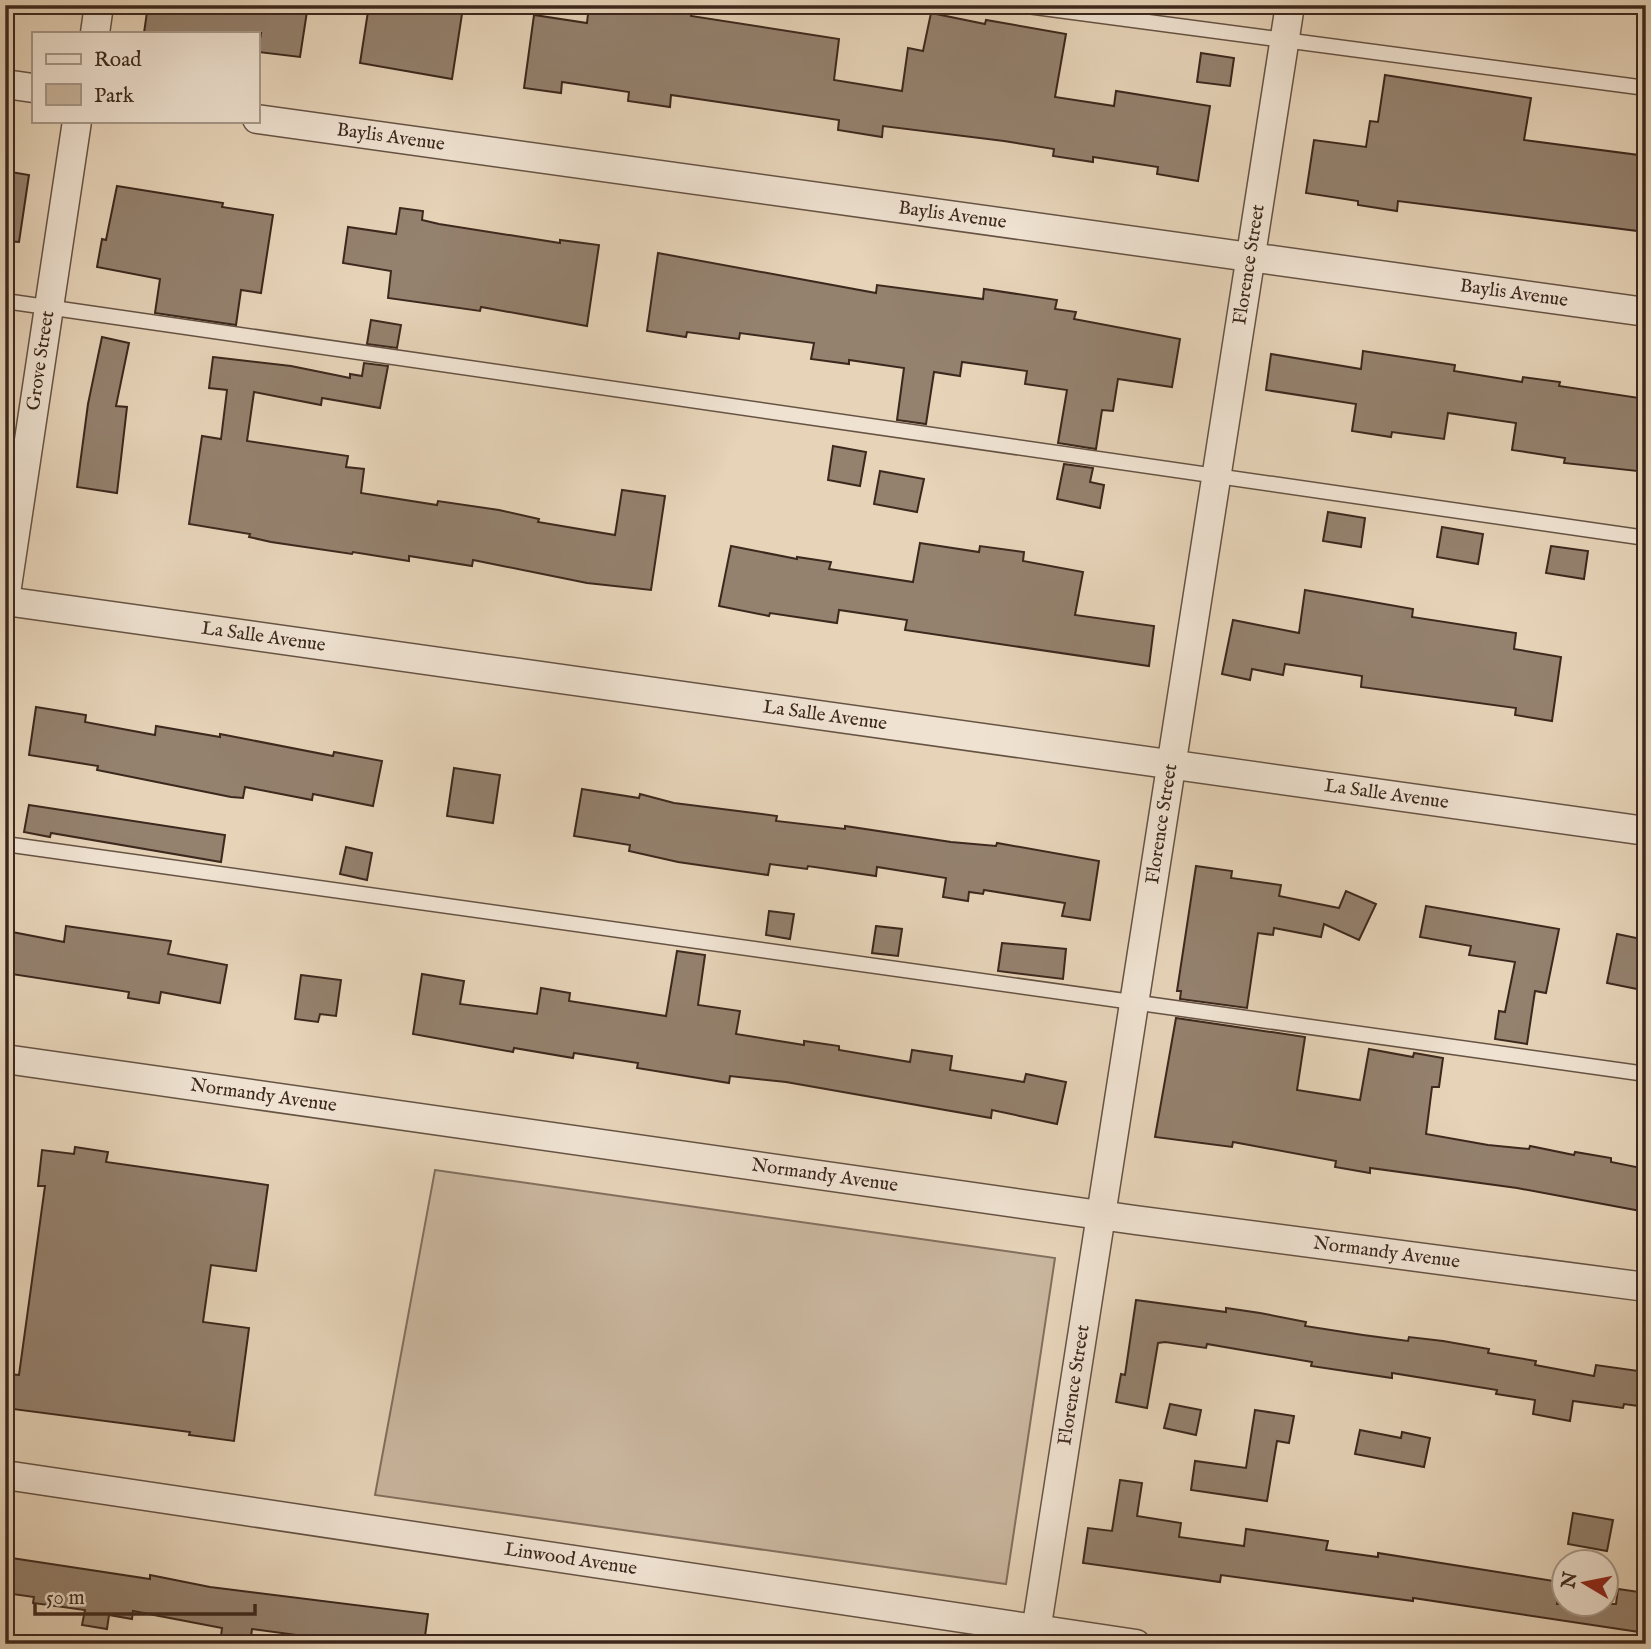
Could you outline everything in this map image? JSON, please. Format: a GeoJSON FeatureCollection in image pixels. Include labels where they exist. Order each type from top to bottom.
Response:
{"type":"FeatureCollection","features":[{"type":"Feature","properties":{"kind":"street"},"geometry":{"type":"LineString","coordinates":[[95,32],[99,5]]}},
{"type":"Feature","properties":{"kind":"street","name":"Florence Street"},"geometry":{"type":"LineString","coordinates":[[1035,1637],[1290,5]]}},
{"type":"Feature","properties":{"kind":"street"},"geometry":{"type":"LineString","coordinates":[[5,84],[32,88]]}},
{"type":"Feature","properties":{"kind":"street","name":"Baylis Avenue"},"geometry":{"type":"LineString","coordinates":[[259,119],[1646,312]]}},
{"type":"Feature","properties":{"kind":"street","name":"Grove Street"},"geometry":{"type":"LineString","coordinates":[[5,601],[77,122]]}},
{"type":"Feature","properties":{"kind":"street","name":"La Salle Avenue"},"geometry":{"type":"LineString","coordinates":[[5,601],[1646,831]]}},
{"type":"Feature","properties":{"kind":"street","name":"Normandy Avenue"},"geometry":{"type":"LineString","coordinates":[[5,1059],[1101,1215],[1646,1287]]}},
{"type":"Feature","properties":{"kind":"street","name":"Linwood Avenue"},"geometry":{"type":"LineString","coordinates":[[5,1475],[1035,1637],[1136,1644]]}},
{"type":"Feature","properties":{"kind":"lane"},"geometry":{"type":"LineString","coordinates":[[1020,5],[1646,88]]}},
{"type":"Feature","properties":{"kind":"lane"},"geometry":{"type":"LineString","coordinates":[[5,301],[1646,538]]}},
{"type":"Feature","properties":{"kind":"lane"},"geometry":{"type":"LineString","coordinates":[[5,844],[1646,1074]]}},
{"type":"Feature","properties":{"kind":"green space"},"geometry":{"type":"Polygon","coordinates":[[[435,1170],[1055,1258],[1006,1584],[375,1495],[435,1170]]]}},
{"type":"Feature","properties":{"kind":"building"},"geometry":{"type":"Polygon","coordinates":[[[148,5],[308,5],[300,57],[259,52],[259,32],[144,32],[148,5]]]}},
{"type":"Feature","properties":{"kind":"building"},"geometry":{"type":"Polygon","coordinates":[[[369,5],[446,5],[445,11],[462,14],[452,79],[360,63],[369,5]]]}},
{"type":"Feature","properties":{"kind":"building"},"geometry":{"type":"Polygon","coordinates":[[[589,5],[693,5],[691,16],[839,39],[834,80],[902,91],[908,48],[923,51],[931,13],[985,24],[986,20],[1066,34],[1055,97],[1114,106],[1116,91],[1210,106],[1198,181],[1157,174],[1158,167],[1093,157],[1093,162],[1053,156],[1054,149],[883,126],[882,137],[838,130],[839,120],[671,95],[670,107],[628,101],[629,92],[562,82],[561,93],[524,88],[534,15],[587,23],[589,5]]]}},
{"type":"Feature","properties":{"kind":"building"},"geometry":{"type":"Polygon","coordinates":[[[1201,53],[1234,58],[1230,86],[1197,82],[1201,53]]]}},
{"type":"Feature","properties":{"kind":"building"},"geometry":{"type":"Polygon","coordinates":[[[1385,75],[1531,98],[1524,140],[1646,156],[1646,232],[1398,201],[1397,211],[1358,205],[1358,201],[1306,193],[1314,140],[1366,147],[1370,121],[1378,122],[1385,75]]]}},
{"type":"Feature","properties":{"kind":"building"},"geometry":{"type":"Polygon","coordinates":[[[5,171],[29,175],[19,242],[5,241],[5,171]]]}},
{"type":"Feature","properties":{"kind":"building"},"geometry":{"type":"Polygon","coordinates":[[[117,186],[223,203],[222,207],[273,215],[261,293],[241,290],[236,325],[155,313],[160,279],[97,267],[102,239],[106,240],[117,186]]]}},
{"type":"Feature","properties":{"kind":"building"},"geometry":{"type":"Polygon","coordinates":[[[400,208],[423,211],[422,220],[439,224],[560,243],[560,240],[599,245],[587,326],[481,307],[480,311],[388,298],[391,271],[343,263],[348,227],[396,234],[400,208]]]}},
{"type":"Feature","properties":{"kind":"building"},"geometry":{"type":"Polygon","coordinates":[[[658,253],[876,293],[877,285],[983,299],[984,289],[1057,300],[1055,309],[1076,312],[1074,319],[1180,339],[1172,387],[1118,379],[1113,411],[1102,410],[1096,449],[1058,443],[1067,390],[1025,384],[1027,371],[962,362],[960,376],[934,372],[926,424],[897,420],[904,368],[849,360],[849,364],[811,359],[814,343],[740,333],[739,339],[687,332],[686,337],[647,331],[658,253]]]}},
{"type":"Feature","properties":{"kind":"building"},"geometry":{"type":"Polygon","coordinates":[[[371,320],[401,325],[397,348],[367,344],[371,320]]]}},
{"type":"Feature","properties":{"kind":"building"},"geometry":{"type":"Polygon","coordinates":[[[102,337],[129,343],[116,406],[127,407],[117,493],[77,487],[88,404],[102,337]]]}},
{"type":"Feature","properties":{"kind":"building"},"geometry":{"type":"Polygon","coordinates":[[[1363,351],[1455,365],[1454,371],[1522,382],[1523,377],[1560,382],[1559,386],[1646,399],[1646,472],[1564,463],[1565,458],[1512,450],[1516,423],[1448,413],[1444,439],[1392,432],[1391,437],[1352,431],[1356,404],[1266,390],[1271,354],[1361,369],[1363,351]]]}},
{"type":"Feature","properties":{"kind":"building"},"geometry":{"type":"Polygon","coordinates":[[[213,357],[291,366],[350,378],[350,374],[362,376],[364,363],[388,366],[380,408],[322,398],[321,405],[254,392],[247,441],[348,456],[346,467],[364,469],[361,493],[437,505],[438,501],[499,510],[539,519],[538,522],[615,535],[622,490],[665,496],[651,590],[587,583],[473,560],[472,566],[409,556],[409,561],[353,552],[352,554],[271,542],[249,537],[250,534],[189,524],[202,436],[221,439],[227,390],[209,388],[213,357]]]}},
{"type":"Feature","properties":{"kind":"building"},"geometry":{"type":"Polygon","coordinates":[[[833,446],[866,452],[860,486],[828,480],[833,446]]]}},
{"type":"Feature","properties":{"kind":"building"},"geometry":{"type":"Polygon","coordinates":[[[1064,464],[1093,468],[1090,482],[1104,485],[1100,508],[1057,499],[1064,464]]]}},
{"type":"Feature","properties":{"kind":"building"},"geometry":{"type":"Polygon","coordinates":[[[880,471],[924,479],[917,512],[874,504],[880,471]]]}},
{"type":"Feature","properties":{"kind":"building"},"geometry":{"type":"Polygon","coordinates":[[[1328,512],[1365,518],[1361,547],[1323,541],[1328,512]]]}},
{"type":"Feature","properties":{"kind":"building"},"geometry":{"type":"Polygon","coordinates":[[[1442,527],[1483,534],[1478,564],[1437,557],[1442,527]]]}},
{"type":"Feature","properties":{"kind":"building"},"geometry":{"type":"Polygon","coordinates":[[[920,543],[979,552],[980,546],[1024,552],[1023,561],[1083,572],[1075,615],[1154,626],[1149,666],[905,630],[907,620],[839,610],[837,623],[770,613],[769,616],[719,606],[731,546],[797,559],[831,562],[829,569],[913,582],[920,543]]]}},
{"type":"Feature","properties":{"kind":"building"},"geometry":{"type":"Polygon","coordinates":[[[1551,546],[1588,551],[1584,579],[1546,573],[1551,546]]]}},
{"type":"Feature","properties":{"kind":"building"},"geometry":{"type":"Polygon","coordinates":[[[1305,590],[1413,609],[1412,617],[1516,633],[1514,649],[1561,657],[1552,721],[1515,715],[1516,708],[1361,687],[1362,676],[1285,664],[1283,675],[1252,669],[1250,680],[1222,674],[1233,620],[1299,633],[1305,590]]]}},
{"type":"Feature","properties":{"kind":"building"},"geometry":{"type":"Polygon","coordinates":[[[36,707],[86,715],[85,722],[155,735],[156,726],[220,737],[220,734],[333,756],[334,752],[382,761],[373,806],[313,794],[312,800],[245,787],[243,798],[231,797],[97,770],[98,766],[29,755],[36,707]]]}},
{"type":"Feature","properties":{"kind":"building"},"geometry":{"type":"Polygon","coordinates":[[[454,768],[500,775],[493,823],[447,816],[454,768]]]}},
{"type":"Feature","properties":{"kind":"building"},"geometry":{"type":"Polygon","coordinates":[[[582,789],[639,798],[640,794],[674,803],[777,816],[776,821],[845,829],[845,826],[951,842],[996,846],[997,843],[1099,861],[1090,920],[1062,916],[1065,903],[984,890],[983,894],[969,892],[968,901],[943,897],[946,878],[877,867],[876,876],[808,866],[807,869],[770,864],[768,875],[678,862],[629,851],[630,845],[574,836],[582,789]]]}},
{"type":"Feature","properties":{"kind":"building"},"geometry":{"type":"Polygon","coordinates":[[[29,805],[225,835],[221,862],[51,833],[50,837],[24,832],[29,805]]]}},
{"type":"Feature","properties":{"kind":"building"},"geometry":{"type":"Polygon","coordinates":[[[346,847],[372,853],[367,880],[340,874],[346,847]]]}},
{"type":"Feature","properties":{"kind":"building"},"geometry":{"type":"Polygon","coordinates":[[[1196,866],[1232,871],[1231,878],[1281,885],[1279,896],[1339,908],[1346,891],[1376,904],[1359,940],[1324,924],[1321,937],[1274,928],[1273,935],[1258,933],[1247,1008],[1180,999],[1181,991],[1177,991],[1196,866]]]}},
{"type":"Feature","properties":{"kind":"building"},"geometry":{"type":"Polygon","coordinates":[[[1426,906],[1559,929],[1546,993],[1535,991],[1527,1044],[1495,1039],[1499,1011],[1505,1012],[1515,962],[1469,955],[1471,946],[1420,937],[1426,906]]]}},
{"type":"Feature","properties":{"kind":"building"},"geometry":{"type":"Polygon","coordinates":[[[769,911],[794,914],[790,939],[766,935],[769,911]]]}},
{"type":"Feature","properties":{"kind":"building"},"geometry":{"type":"Polygon","coordinates":[[[66,926],[171,941],[168,954],[227,965],[220,1003],[161,992],[159,1003],[128,998],[129,992],[5,973],[12,932],[64,942],[66,926]]]}},
{"type":"Feature","properties":{"kind":"building"},"geometry":{"type":"Polygon","coordinates":[[[876,926],[902,929],[898,956],[872,953],[876,926]]]}},
{"type":"Feature","properties":{"kind":"building"},"geometry":{"type":"Polygon","coordinates":[[[1617,934],[1646,940],[1642,990],[1607,983],[1617,934]]]}},
{"type":"Feature","properties":{"kind":"building"},"geometry":{"type":"Polygon","coordinates":[[[1002,943],[1066,949],[1063,979],[998,971],[1002,943]]]}},
{"type":"Feature","properties":{"kind":"building"},"geometry":{"type":"Polygon","coordinates":[[[677,951],[705,955],[698,1005],[740,1011],[736,1034],[804,1045],[804,1041],[839,1046],[839,1050],[910,1062],[912,1050],[952,1056],[950,1070],[1024,1082],[1026,1074],[1066,1082],[1057,1124],[992,1110],[991,1118],[786,1082],[730,1076],[729,1083],[637,1068],[638,1063],[574,1053],[573,1058],[514,1048],[513,1052],[413,1034],[422,974],[464,981],[460,1004],[537,1014],[541,988],[570,993],[569,1001],[666,1016],[677,951]]]}},
{"type":"Feature","properties":{"kind":"building"},"geometry":{"type":"Polygon","coordinates":[[[301,975],[341,980],[336,1016],[320,1014],[318,1022],[295,1019],[301,975]]]}},
{"type":"Feature","properties":{"kind":"building"},"geometry":{"type":"Polygon","coordinates":[[[1176,1018],[1305,1037],[1297,1090],[1360,1100],[1369,1049],[1413,1057],[1414,1053],[1443,1058],[1439,1087],[1432,1087],[1426,1134],[1488,1145],[1529,1149],[1530,1146],[1574,1155],[1575,1152],[1611,1158],[1611,1162],[1646,1169],[1646,1212],[1517,1188],[1370,1168],[1370,1173],[1335,1167],[1336,1161],[1233,1142],[1232,1147],[1155,1137],[1176,1018]]]}},
{"type":"Feature","properties":{"kind":"building"},"geometry":{"type":"Polygon","coordinates":[[[75,1147],[108,1152],[106,1162],[268,1185],[256,1271],[211,1265],[203,1322],[249,1328],[234,1441],[189,1435],[190,1432],[5,1408],[9,1374],[19,1375],[45,1186],[38,1186],[42,1150],[74,1154],[75,1147]]]}},
{"type":"Feature","properties":{"kind":"building"},"geometry":{"type":"Polygon","coordinates":[[[1136,1300],[1226,1312],[1226,1308],[1260,1313],[1306,1322],[1305,1326],[1363,1335],[1408,1341],[1409,1337],[1443,1341],[1489,1349],[1488,1353],[1536,1361],[1535,1365],[1594,1376],[1596,1365],[1646,1372],[1646,1407],[1624,1404],[1623,1408],[1573,1401],[1570,1421],[1533,1414],[1535,1400],[1496,1394],[1497,1390],[1392,1373],[1392,1378],[1311,1366],[1312,1362],[1207,1344],[1206,1348],[1165,1342],[1158,1343],[1147,1408],[1116,1402],[1121,1374],[1125,1375],[1136,1300]]]}},
{"type":"Feature","properties":{"kind":"building"},"geometry":{"type":"Polygon","coordinates":[[[1170,1404],[1201,1410],[1196,1435],[1164,1428],[1170,1404]]]}},
{"type":"Feature","properties":{"kind":"building"},"geometry":{"type":"Polygon","coordinates":[[[1255,1410],[1294,1416],[1289,1443],[1277,1441],[1267,1501],[1191,1490],[1195,1461],[1246,1468],[1255,1410]]]}},
{"type":"Feature","properties":{"kind":"building"},"geometry":{"type":"Polygon","coordinates":[[[1360,1430],[1401,1438],[1402,1432],[1430,1438],[1424,1467],[1355,1454],[1360,1430]]]}},
{"type":"Feature","properties":{"kind":"building"},"geometry":{"type":"Polygon","coordinates":[[[1120,1480],[1142,1483],[1137,1516],[1181,1523],[1179,1537],[1244,1546],[1246,1529],[1328,1541],[1326,1550],[1378,1557],[1378,1553],[1550,1580],[1550,1618],[1620,1618],[1620,1589],[1646,1593],[1646,1633],[1413,1598],[1413,1601],[1221,1575],[1220,1582],[1083,1563],[1088,1528],[1112,1531],[1120,1480]]]}},
{"type":"Feature","properties":{"kind":"building"},"geometry":{"type":"Polygon","coordinates":[[[1573,1513],[1613,1520],[1608,1548],[1568,1544],[1573,1513]]]}},
{"type":"Feature","properties":{"kind":"building"},"geometry":{"type":"Polygon","coordinates":[[[5,1557],[150,1579],[150,1575],[210,1587],[428,1614],[424,1644],[318,1644],[319,1638],[252,1629],[250,1644],[220,1644],[222,1628],[133,1611],[132,1619],[109,1615],[107,1629],[82,1625],[85,1610],[33,1603],[34,1597],[5,1593],[5,1557]]]}}]}
